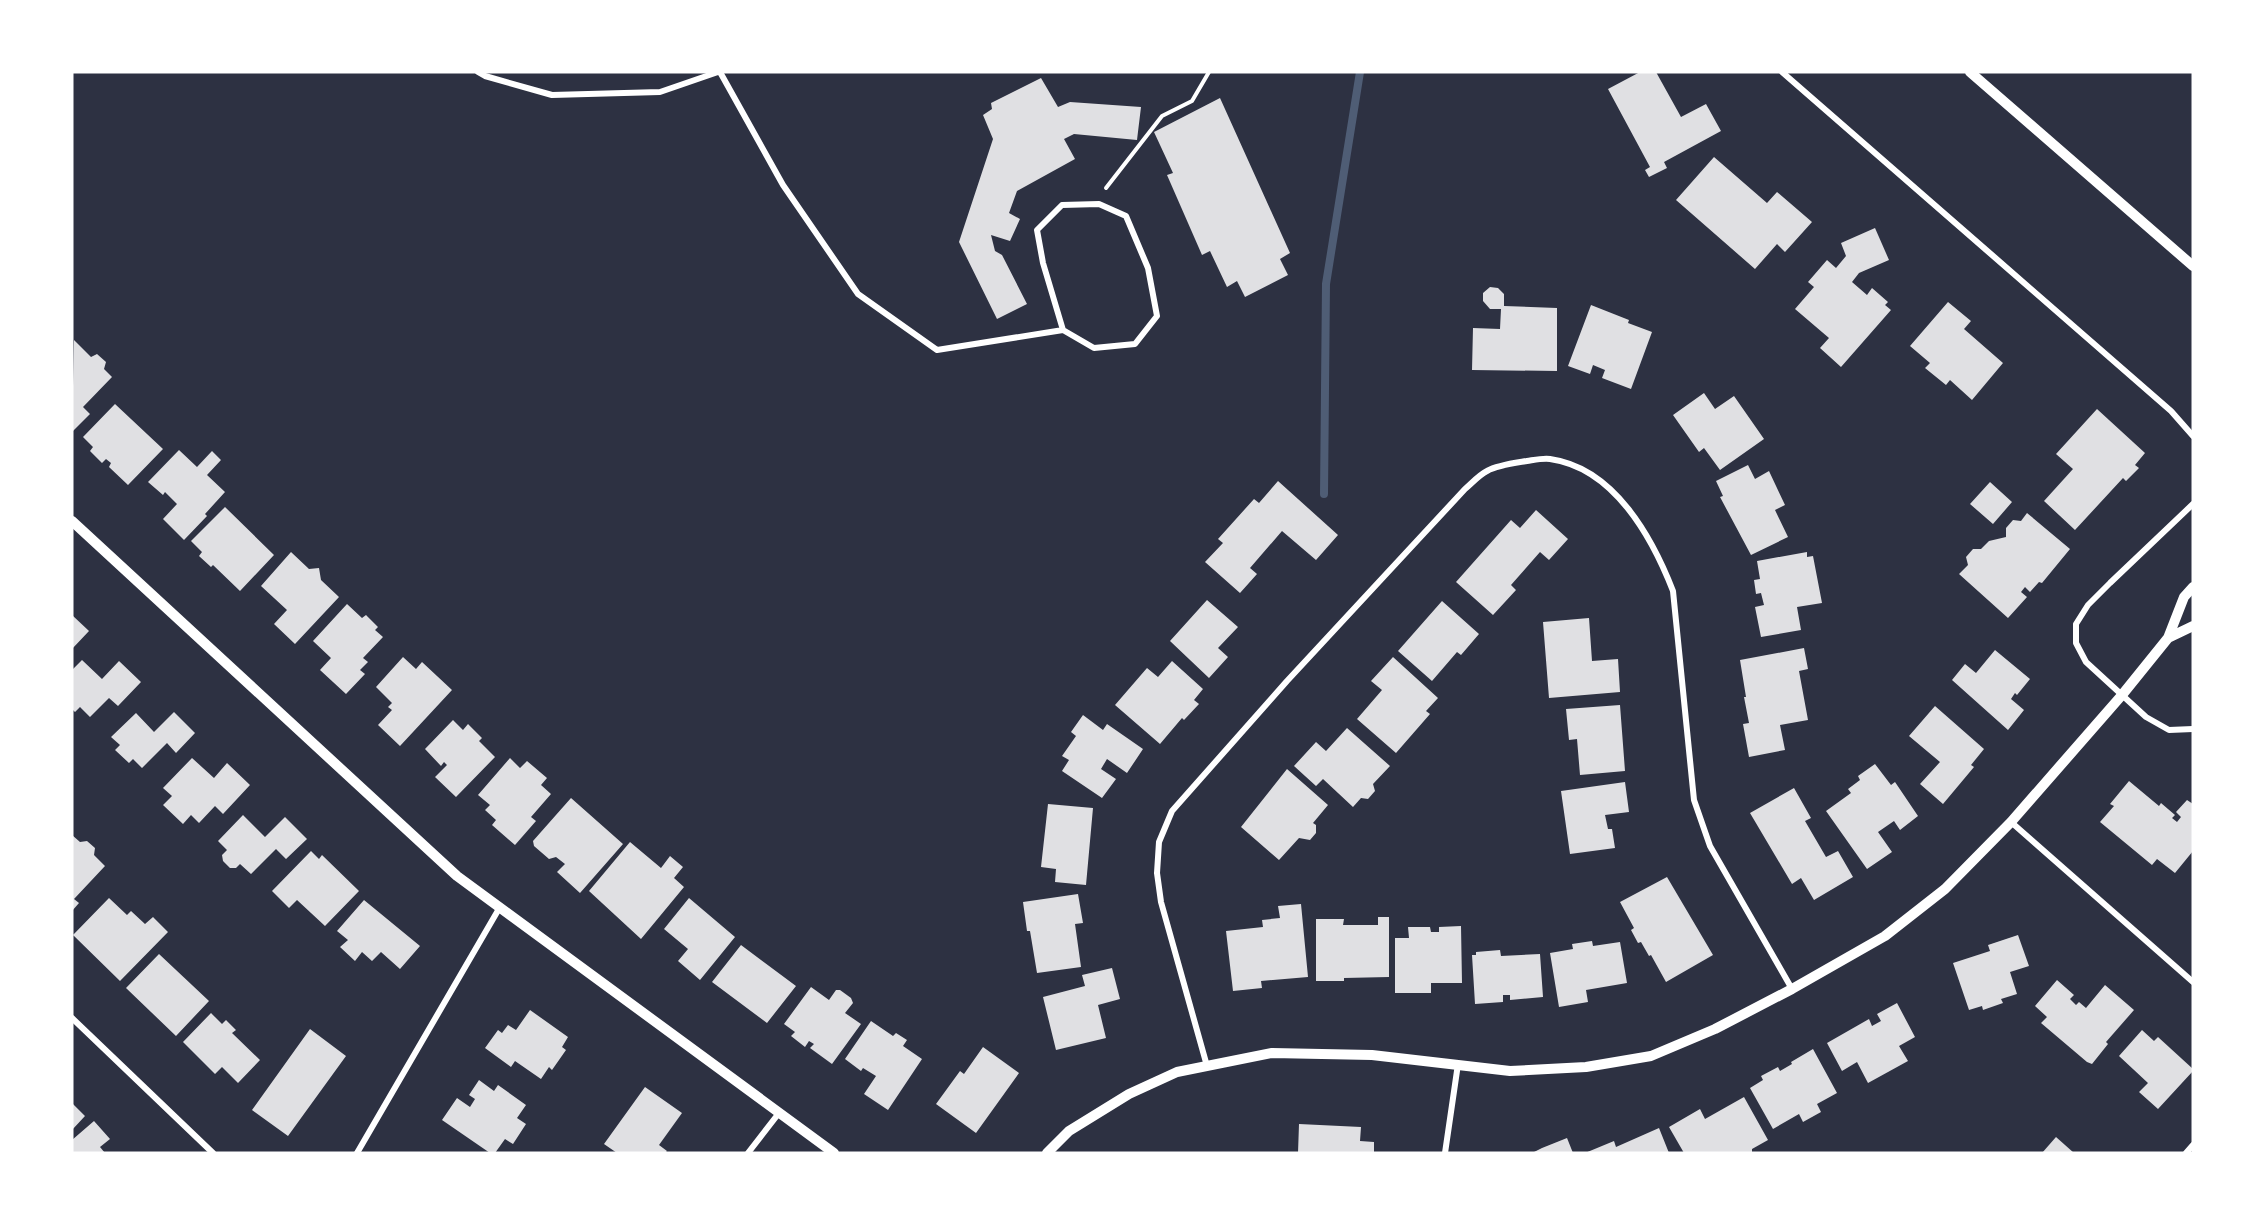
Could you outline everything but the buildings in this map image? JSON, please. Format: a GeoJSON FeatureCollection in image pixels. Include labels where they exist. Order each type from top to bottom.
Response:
{"type":"FeatureCollection","features":[{"type":"Feature","properties":{"kind":"street"},"geometry":{"type":"LineString","coordinates":[[478,72],[552,95],[660,92],[719,72],[783,185],[858,294],[937,350],[1063,330],[1094,348],[1136,344],[1157,316],[1148,268],[1126,216],[1099,204],[1062,205],[1037,230],[1043,263],[1063,330]]}},
{"type":"Feature","properties":{"kind":"street"},"geometry":{"type":"LineString","coordinates":[[1782,72],[2171,411],[2193,436]]}},
{"type":"Feature","properties":{"kind":"street"},"geometry":{"type":"LineString","coordinates":[[1970,72],[2193,266]]}},
{"type":"Feature","properties":{"kind":"street"},"geometry":{"type":"LineString","coordinates":[[1207,1066],[1161,902],[1157,873],[1159,842],[1172,811],[1287,681],[1466,489],[1486,471],[1515,463],[1548,458],[1575,466],[1598,480],[1623,501],[1643,526],[1664,568],[1673,591],[1694,800],[1710,846],[1792,989]]}},
{"type":"Feature","properties":{"kind":"street"},"geometry":{"type":"LineString","coordinates":[[2193,504],[2088,605],[2076,624],[2076,643],[2086,662],[2146,717],[2169,730],[2193,729]]}},
{"type":"Feature","properties":{"kind":"street"},"geometry":{"type":"LineString","coordinates":[[72,521],[457,876],[834,1153]]}},
{"type":"Feature","properties":{"kind":"street"},"geometry":{"type":"LineString","coordinates":[[1047,1153],[1069,1131],[1130,1094],[1177,1072],[1272,1053],[1372,1055],[1510,1071],[1586,1067],[1651,1056],[1715,1029],[1792,989],[1885,936],[1945,889],[2011,822],[2122,695],[2168,638],[2184,597],[2193,587]]}},
{"type":"Feature","properties":{"kind":"street"},"geometry":{"type":"LineString","coordinates":[[2168,638],[2193,626]]}},
{"type":"Feature","properties":{"kind":"street"},"geometry":{"type":"LineString","coordinates":[[2011,822],[2193,982]]}},
{"type":"Feature","properties":{"kind":"street"},"geometry":{"type":"LineString","coordinates":[[357,1153],[500,907]]}},
{"type":"Feature","properties":{"kind":"street"},"geometry":{"type":"LineString","coordinates":[[72,1018],[213,1153]]}},
{"type":"Feature","properties":{"kind":"street"},"geometry":{"type":"LineString","coordinates":[[1445,1153],[1458,1064]]}},
{"type":"Feature","properties":{"kind":"street"},"geometry":{"type":"LineString","coordinates":[[748,1153],[779,1113]]}},
{"type":"Feature","properties":{"kind":"street"},"geometry":{"type":"LineString","coordinates":[[2186,1153],[2193,1145]]}},
{"type":"Feature","properties":{"kind":"path"},"geometry":{"type":"LineString","coordinates":[[1106,188],[1162,116],[1192,101],[1209,72]]}},
{"type":"Feature","properties":{"kind":"waterway"},"geometry":{"type":"LineString","coordinates":[[1324,494],[1326,284],[1360,72]]}}]}
